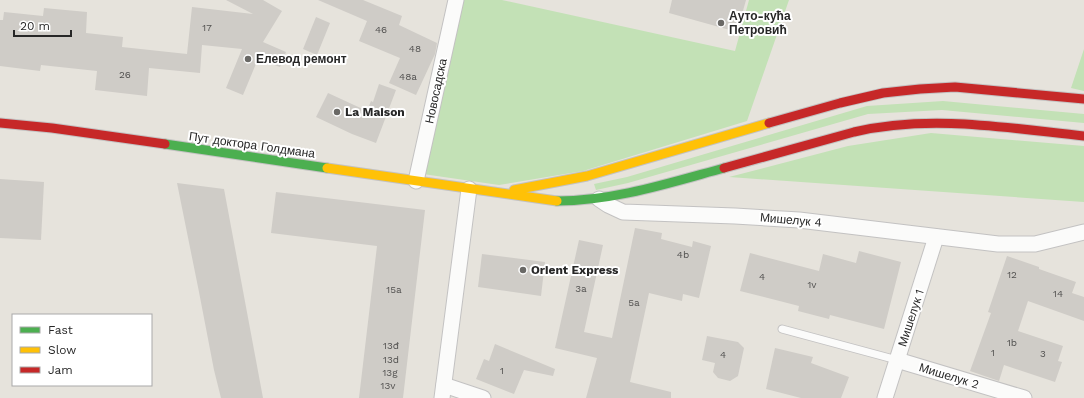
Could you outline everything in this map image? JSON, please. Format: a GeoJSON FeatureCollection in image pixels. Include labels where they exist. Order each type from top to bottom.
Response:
{"type":"FeatureCollection","features":[{"type":"Feature","properties":{"kind":"street","name":"Новосадска"},"geometry":{"type":"LineString","coordinates":[[416,181],[455,0]]}},
{"type":"Feature","properties":{"kind":"street"},"geometry":{"type":"LineString","coordinates":[[500,192],[587,176],[840,103],[883,93],[955,87],[1084,99]]}},
{"type":"Feature","properties":{"kind":"street","name":"Пут доктора Голдмана"},"geometry":{"type":"LineString","coordinates":[[0,123],[34,126],[469,189],[500,192]]}},
{"type":"Feature","properties":{"kind":"street"},"geometry":{"type":"LineString","coordinates":[[500,192],[555,201],[599,199],[718,171],[875,127],[904,123],[965,123],[1084,136]]}},
{"type":"Feature","properties":{"kind":"street"},"geometry":{"type":"LineString","coordinates":[[0,132],[34,126]]}},
{"type":"Feature","properties":{"kind":"street"},"geometry":{"type":"LineString","coordinates":[[469,189],[443,391],[483,398]]}},
{"type":"Feature","properties":{"kind":"street","name":"Мишелук 4"},"geometry":{"type":"LineString","coordinates":[[599,199],[623,212],[799,220],[936,238],[998,244],[1035,244],[1084,232]]}},
{"type":"Feature","properties":{"kind":"street","name":"Мишелук 1"},"geometry":{"type":"LineString","coordinates":[[885,398],[936,238]]}},
{"type":"Feature","properties":{"kind":"street","name":"Мишелук 2"},"geometry":{"type":"LineString","coordinates":[[897,360],[1024,398]]}},
{"type":"Feature","properties":{"kind":"lane"},"geometry":{"type":"LineString","coordinates":[[782,329],[897,360]]}},
{"type":"Feature","properties":{"kind":"green space"},"geometry":{"type":"Polygon","coordinates":[[[461,0],[502,0],[735,51],[749,0],[789,0],[747,121],[583,171],[499,185],[423,174],[461,0]]]}},
{"type":"Feature","properties":{"kind":"green space"},"geometry":{"type":"Polygon","coordinates":[[[1084,49],[1084,91],[1071,88],[1084,49]]]}},
{"type":"Feature","properties":{"kind":"green space"},"geometry":{"type":"Polygon","coordinates":[[[943,101],[1084,114],[1084,123],[942,110],[868,114],[628,183],[596,190],[594,184],[627,177],[867,106],[943,101]]]}},
{"type":"Feature","properties":{"kind":"green space"},"geometry":{"type":"Polygon","coordinates":[[[931,133],[1084,146],[1084,202],[729,177],[848,146],[931,133]]]}},
{"type":"Feature","properties":{"kind":"building"},"geometry":{"type":"Polygon","coordinates":[[[226,0],[263,0],[282,11],[263,42],[286,52],[280,67],[258,59],[243,95],[226,88],[242,49],[202,45],[200,73],[149,68],[147,96],[95,90],[97,71],[41,65],[40,71],[0,66],[0,20],[3,20],[4,12],[43,16],[44,8],[87,12],[86,33],[123,37],[122,47],[187,54],[192,7],[253,14],[226,0]]]}},
{"type":"Feature","properties":{"kind":"building"},"geometry":{"type":"Polygon","coordinates":[[[318,0],[363,0],[402,16],[399,25],[437,43],[435,54],[416,95],[389,83],[400,58],[359,41],[367,21],[318,0]]]}},
{"type":"Feature","properties":{"kind":"building","name":"Ауто-кућа Петровић"},"geometry":{"type":"Polygon","coordinates":[[[672,0],[746,0],[737,32],[669,13],[672,0]]]}},
{"type":"Feature","properties":{"kind":"building"},"geometry":{"type":"Polygon","coordinates":[[[316,17],[330,23],[317,55],[303,49],[316,17]]]}},
{"type":"Feature","properties":{"kind":"building"},"geometry":{"type":"Polygon","coordinates":[[[379,84],[396,90],[376,143],[352,134],[316,117],[328,93],[367,111],[371,101],[373,102],[379,84]]]}},
{"type":"Feature","properties":{"kind":"building"},"geometry":{"type":"Polygon","coordinates":[[[0,179],[44,182],[41,240],[0,238],[0,179]]]}},
{"type":"Feature","properties":{"kind":"building"},"geometry":{"type":"Polygon","coordinates":[[[177,183],[224,189],[263,398],[221,398],[214,370],[177,183]]]}},
{"type":"Feature","properties":{"kind":"building"},"geometry":{"type":"Polygon","coordinates":[[[276,192],[425,210],[403,398],[359,398],[377,246],[271,233],[276,192]]]}},
{"type":"Feature","properties":{"kind":"building"},"geometry":{"type":"Polygon","coordinates":[[[635,228],[662,233],[661,239],[692,247],[693,241],[711,246],[699,298],[683,294],[682,301],[649,293],[630,382],[671,392],[671,398],[586,398],[597,358],[555,348],[579,240],[603,245],[584,332],[612,338],[635,228]]]}},
{"type":"Feature","properties":{"kind":"building"},"geometry":{"type":"Polygon","coordinates":[[[859,251],[901,262],[884,329],[830,315],[829,319],[798,311],[799,306],[740,291],[750,253],[819,271],[823,254],[856,263],[859,251]]]}},
{"type":"Feature","properties":{"kind":"building"},"geometry":{"type":"Polygon","coordinates":[[[482,254],[545,262],[541,296],[478,287],[482,254]]]}},
{"type":"Feature","properties":{"kind":"building"},"geometry":{"type":"Polygon","coordinates":[[[1007,256],[1076,282],[1072,293],[1084,297],[1084,321],[1028,301],[1018,331],[1063,346],[1058,361],[1062,362],[1055,382],[1004,365],[999,381],[970,371],[991,313],[988,312],[1007,256]]]}},
{"type":"Feature","properties":{"kind":"building"},"geometry":{"type":"Polygon","coordinates":[[[707,336],[738,342],[744,348],[738,376],[730,381],[718,378],[713,372],[715,363],[702,360],[707,336]]]}},
{"type":"Feature","properties":{"kind":"building"},"geometry":{"type":"Polygon","coordinates":[[[495,344],[555,369],[553,376],[524,370],[514,394],[476,379],[484,359],[489,361],[495,344]]]}},
{"type":"Feature","properties":{"kind":"building"},"geometry":{"type":"Polygon","coordinates":[[[775,348],[813,357],[811,363],[849,377],[841,398],[801,398],[766,389],[775,348]]]}},
{"type":"Feature","properties":{"kind":"traffic: fast"},"geometry":{"type":"LineString","coordinates":[[165,144],[327,168]]}},
{"type":"Feature","properties":{"kind":"traffic: fast"},"geometry":{"type":"LineString","coordinates":[[557,201],[620,195],[724,168]]}},
{"type":"Feature","properties":{"kind":"traffic: slow"},"geometry":{"type":"LineString","coordinates":[[514,190],[587,176],[769,123]]}},
{"type":"Feature","properties":{"kind":"traffic: slow"},"geometry":{"type":"LineString","coordinates":[[327,168],[557,201]]}},
{"type":"Feature","properties":{"kind":"traffic: jam"},"geometry":{"type":"LineString","coordinates":[[769,123],[840,103],[883,93],[920,89],[955,87],[1084,99]]}},
{"type":"Feature","properties":{"kind":"traffic: jam"},"geometry":{"type":"LineString","coordinates":[[0,123],[52,128],[165,144]]}},
{"type":"Feature","properties":{"kind":"traffic: jam"},"geometry":{"type":"LineString","coordinates":[[724,168],[854,132],[911,124],[940,123],[998,126],[1084,136]]}},
{"type":"Feature","properties":{"kind":"place","name":"Ауто-кућа Петровић"},"geometry":{"type":"Point","coordinates":[721,23]}},
{"type":"Feature","properties":{"kind":"place","name":"Елевод ремонт"},"geometry":{"type":"Point","coordinates":[248,59]}},
{"type":"Feature","properties":{"kind":"place","name":"La Maison"},"geometry":{"type":"Point","coordinates":[337,112]}},
{"type":"Feature","properties":{"kind":"place","name":"Orient Express"},"geometry":{"type":"Point","coordinates":[523,270]}}]}
